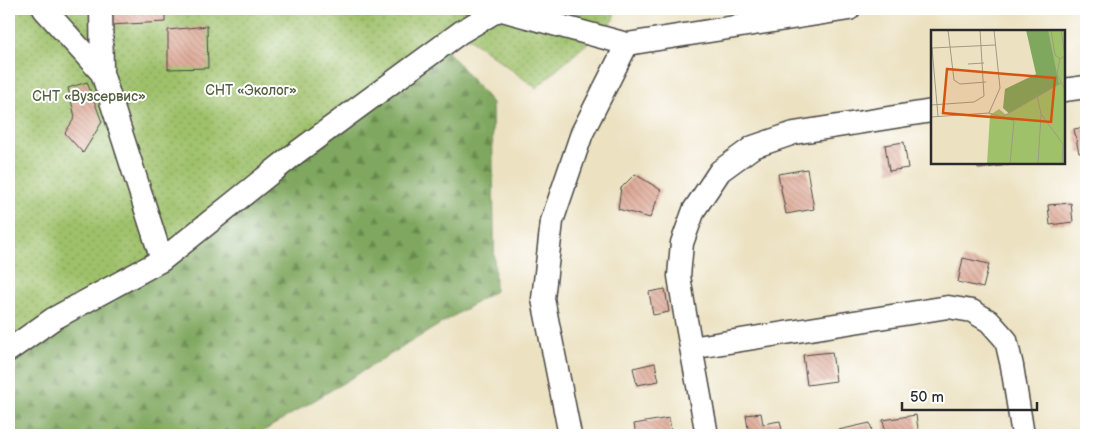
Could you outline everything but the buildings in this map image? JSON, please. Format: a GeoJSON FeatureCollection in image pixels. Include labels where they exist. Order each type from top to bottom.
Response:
{"type":"FeatureCollection","features":[{"type":"Feature","properties":{"kind":"street"},"geometry":{"type":"LineString","coordinates":[[44,9],[102,73]]}},
{"type":"Feature","properties":{"kind":"street"},"geometry":{"type":"LineString","coordinates":[[100,9],[102,73],[162,260]]}},
{"type":"Feature","properties":{"kind":"street"},"geometry":{"type":"LineString","coordinates":[[9,350],[53,319],[162,260],[296,152],[461,32],[499,9],[628,44],[849,9]]}},
{"type":"Feature","properties":{"kind":"street"},"geometry":{"type":"LineString","coordinates":[[570,435],[543,299],[552,221],[582,133],[628,44]]}},
{"type":"Feature","properties":{"kind":"street"},"geometry":{"type":"LineString","coordinates":[[1065,90],[1086,86]]}},
{"type":"Feature","properties":{"kind":"street"},"geometry":{"type":"LineString","coordinates":[[708,435],[679,276],[682,243],[694,210],[720,171],[753,147],[794,133],[931,112]]}},
{"type":"Feature","properties":{"kind":"street"},"geometry":{"type":"LineString","coordinates":[[691,348],[948,307],[972,311],[989,321],[1006,340],[1023,435]]}},
{"type":"Feature","properties":{"kind":"green space"},"geometry":{"type":"Polygon","coordinates":[[[9,9],[191,9],[415,13],[492,103],[495,291],[257,435],[9,435],[9,9]]]}},
{"type":"Feature","properties":{"kind":"green space"},"geometry":{"type":"Polygon","coordinates":[[[9,9],[614,9],[614,20],[536,88],[461,32],[162,260],[9,350],[9,9]]]}},
{"type":"Feature","properties":{"kind":"park label","name":"СНТ «Эколог»"},"geometry":{"type":"Point","coordinates":[251,90]}},
{"type":"Feature","properties":{"kind":"park label","name":"СНТ «Вузсервис»"},"geometry":{"type":"Point","coordinates":[89,96]}}]}
